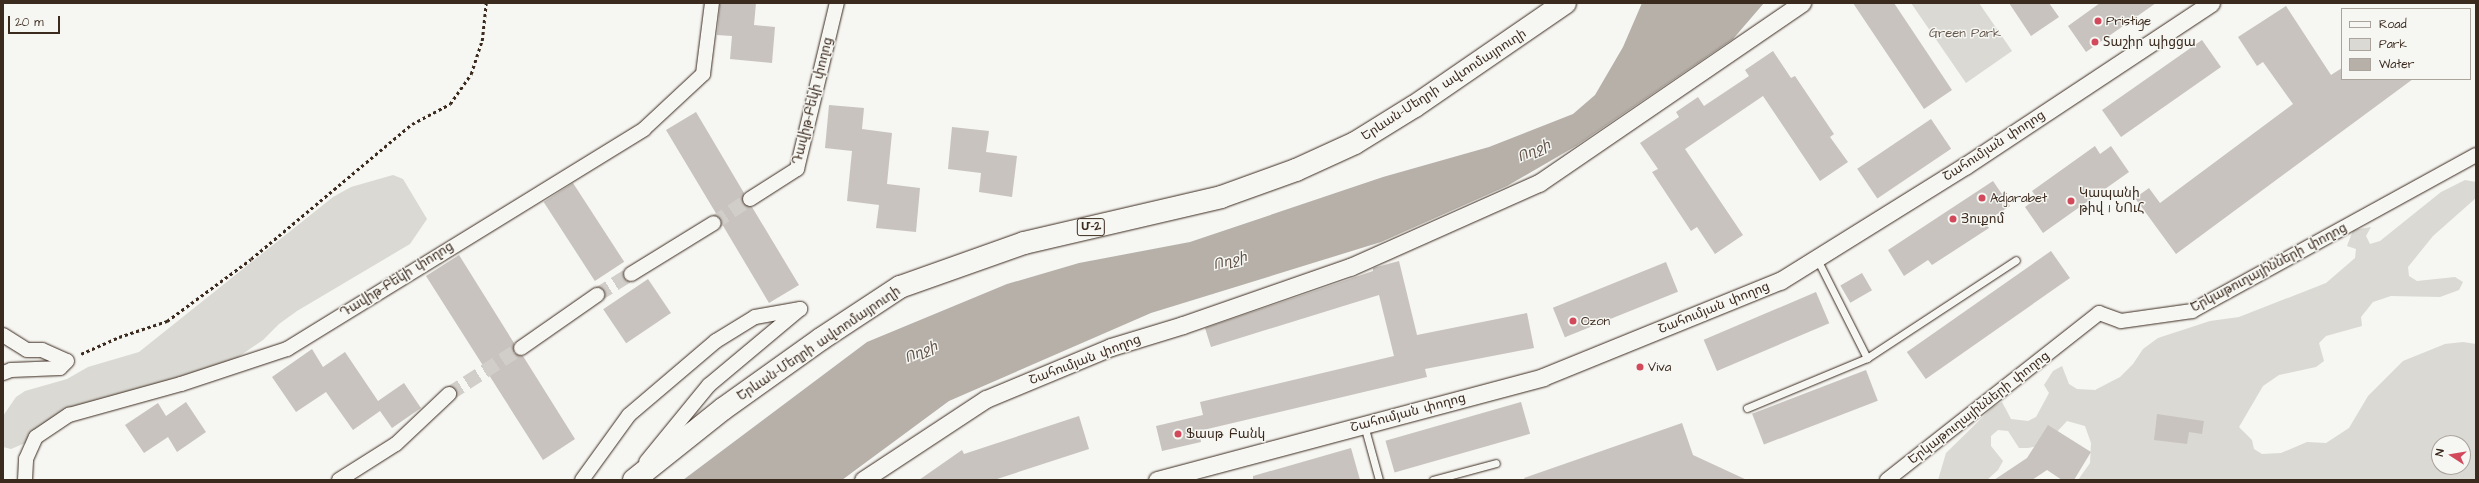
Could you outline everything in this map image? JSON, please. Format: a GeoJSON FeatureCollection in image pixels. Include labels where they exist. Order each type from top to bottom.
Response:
{"type":"FeatureCollection","features":[{"type":"Feature","properties":{"kind":"highway","name":"Երևան-Մեղրի ավտոմայրուղի"},"geometry":{"type":"LineString","coordinates":[[635,478],[730,404],[821,339],[900,287],[1024,244],[1221,197],[1296,170],[1355,143],[1408,110],[1565,3]]}},
{"type":"Feature","properties":{"kind":"street","name":"Դավիթ-Բեկի փողոց"},"geometry":{"type":"LineString","coordinates":[[26,480],[26,459],[36,437],[69,415],[181,384],[288,349],[644,128],[703,74],[712,3]]}},
{"type":"Feature","properties":{"kind":"street","name":"Դավիթ-Բեկի փողոց"},"geometry":{"type":"LineString","coordinates":[[750,199],[797,169],[838,3]]}},
{"type":"Feature","properties":{"kind":"street","name":"Շահումյան փողոց"},"geometry":{"type":"LineString","coordinates":[[863,480],[986,399],[1111,347],[1183,325],[1350,267],[1539,183],[1802,3]]}},
{"type":"Feature","properties":{"kind":"street","name":"Շահումյան փողոց"},"geometry":{"type":"LineString","coordinates":[[1157,480],[1542,377],[1780,281],[1965,166],[2211,3]]}},
{"type":"Feature","properties":{"kind":"street","name":"Երկաթուղայինների փողոց"},"geometry":{"type":"LineString","coordinates":[[1888,480],[2099,313],[2121,321],[2192,311],[2476,155]]}},
{"type":"Feature","properties":{"kind":"street"},"geometry":{"type":"LineString","coordinates":[[631,274],[714,223]]}},
{"type":"Feature","properties":{"kind":"street"},"geometry":{"type":"LineString","coordinates":[[521,348],[597,295]]}},
{"type":"Feature","properties":{"kind":"street"},"geometry":{"type":"LineString","coordinates":[[582,480],[629,415],[716,342],[755,317],[800,309],[709,385],[635,478]]}},
{"type":"Feature","properties":{"kind":"street"},"geometry":{"type":"LineString","coordinates":[[3,335],[27,350],[42,350],[67,361],[60,368],[11,370],[3,373]]}},
{"type":"Feature","properties":{"kind":"street"},"geometry":{"type":"LineString","coordinates":[[339,480],[396,444],[449,394]]}},
{"type":"Feature","properties":{"kind":"lane"},"geometry":{"type":"LineString","coordinates":[[1817,258],[1868,358]]}},
{"type":"Feature","properties":{"kind":"lane"},"geometry":{"type":"LineString","coordinates":[[1747,408],[1868,358],[2016,260]]}},
{"type":"Feature","properties":{"kind":"lane"},"geometry":{"type":"LineString","coordinates":[[1364,425],[1379,480]]}},
{"type":"Feature","properties":{"kind":"lane"},"geometry":{"type":"LineString","coordinates":[[1433,480],[1496,463]]}},
{"type":"Feature","properties":{"kind":"path"},"geometry":{"type":"LineString","coordinates":[[67,361],[119,336],[167,321],[251,259],[412,124],[450,104],[471,74],[482,41],[486,4],[482,3]]}},
{"type":"Feature","properties":{"kind":"green space","name":"Green Park"},"geometry":{"type":"Polygon","coordinates":[[[1911,3],[1979,3],[2012,51],[1966,83],[1911,3]]]}},
{"type":"Feature","properties":{"kind":"green space"},"geometry":{"type":"Polygon","coordinates":[[[393,175],[403,179],[427,219],[410,244],[297,311],[279,324],[263,340],[225,366],[69,415],[30,441],[11,449],[3,447],[3,416],[16,397],[25,391],[67,379],[88,367],[139,352],[333,197],[351,187],[393,175]]]}},
{"type":"Feature","properties":{"kind":"green space"},"geometry":{"type":"Polygon","coordinates":[[[2465,180],[2476,182],[2476,198],[2433,236],[2408,267],[2409,276],[2417,281],[2455,277],[2463,282],[2459,290],[2440,297],[2391,296],[2373,302],[2361,317],[2362,326],[2326,336],[2319,343],[2324,361],[2316,367],[2279,375],[2263,386],[2239,427],[2252,440],[2254,449],[2262,454],[2281,453],[2307,442],[2326,443],[2349,428],[2368,396],[2403,361],[2445,344],[2463,342],[2476,344],[2476,480],[2078,480],[2090,463],[2091,443],[2085,426],[2067,421],[2054,435],[2038,446],[2028,448],[2019,448],[2008,431],[1998,430],[1991,436],[1991,446],[2003,461],[1998,470],[1987,480],[1938,480],[1946,453],[1993,407],[2002,402],[2011,419],[2028,421],[2036,417],[2049,393],[2044,385],[2053,371],[2062,366],[2069,384],[2077,389],[2095,390],[2120,377],[2133,364],[2143,349],[2158,338],[2210,321],[2239,317],[2326,283],[2355,258],[2356,249],[2347,246],[2353,230],[2371,227],[2366,236],[2370,244],[2380,241],[2441,192],[2465,180]]]}},
{"type":"Feature","properties":{"kind":"water","name":"Ողջի"},"geometry":{"type":"Polygon","coordinates":[[[1642,3],[1764,3],[1733,39],[1576,146],[1507,186],[1381,242],[1151,313],[949,401],[842,480],[683,480],[867,342],[1007,284],[1079,263],[1190,242],[1383,177],[1489,147],[1573,114],[1595,95],[1623,47],[1642,3]]]}},
{"type":"Feature","properties":{"kind":"building"},"geometry":{"type":"Polygon","coordinates":[[[720,3],[756,3],[754,25],[775,27],[772,63],[730,59],[732,36],[717,35],[720,3]]]}},
{"type":"Feature","properties":{"kind":"building"},"geometry":{"type":"Polygon","coordinates":[[[1853,3],[1894,3],[1952,90],[1924,109],[1853,3]]]}},
{"type":"Feature","properties":{"kind":"building"},"geometry":{"type":"Polygon","coordinates":[[[2009,3],[2049,3],[2059,17],[2031,36],[2009,3]]]}},
{"type":"Feature","properties":{"kind":"building"},"geometry":{"type":"Polygon","coordinates":[[[2100,3],[2156,3],[2086,52],[2068,26],[2100,3]]]}},
{"type":"Feature","properties":{"kind":"building"},"geometry":{"type":"Polygon","coordinates":[[[2286,6],[2331,75],[2341,69],[2341,80],[2412,80],[2176,254],[2135,198],[2149,188],[2160,203],[2293,104],[2263,62],[2257,66],[2238,37],[2286,6]]]}},
{"type":"Feature","properties":{"kind":"building"},"geometry":{"type":"Polygon","coordinates":[[[2202,40],[2221,67],[2121,137],[2102,110],[2202,40]]]}},
{"type":"Feature","properties":{"kind":"building"},"geometry":{"type":"Polygon","coordinates":[[[1773,51],[1791,78],[1795,76],[1834,134],[1830,137],[1848,162],[1820,181],[1763,96],[1685,149],[1743,235],[1715,254],[1697,227],[1691,231],[1652,172],[1658,169],[1640,143],[1679,117],[1676,112],[1698,97],[1704,106],[1749,76],[1745,70],[1773,51]]]}},
{"type":"Feature","properties":{"kind":"building"},"geometry":{"type":"Polygon","coordinates":[[[829,105],[864,108],[862,129],[892,133],[887,184],[920,188],[916,232],[876,228],[879,205],[847,201],[852,151],[825,148],[829,105]]]}},
{"type":"Feature","properties":{"kind":"building"},"geometry":{"type":"Polygon","coordinates":[[[696,112],[744,193],[743,203],[752,207],[799,285],[769,303],[722,224],[721,219],[717,215],[666,130],[696,112]]]}},
{"type":"Feature","properties":{"kind":"building"},"geometry":{"type":"Polygon","coordinates":[[[1931,119],[1951,149],[1877,199],[1857,169],[1931,119]]]}},
{"type":"Feature","properties":{"kind":"building"},"geometry":{"type":"Polygon","coordinates":[[[952,127],[989,131],[986,152],[1017,156],[1012,197],[979,192],[981,173],[948,169],[952,127]]]}},
{"type":"Feature","properties":{"kind":"building"},"geometry":{"type":"Polygon","coordinates":[[[2095,146],[2100,154],[2111,146],[2129,172],[2043,233],[2025,207],[2037,198],[2032,191],[2095,146]]]}},
{"type":"Feature","properties":{"kind":"building"},"geometry":{"type":"Polygon","coordinates":[[[1993,181],[2010,206],[1985,222],[1989,228],[1932,265],[1928,260],[1904,276],[1888,250],[1993,181]]]}},
{"type":"Feature","properties":{"kind":"building"},"geometry":{"type":"Polygon","coordinates":[[[573,183],[624,262],[595,281],[544,202],[573,183]]]}},
{"type":"Feature","properties":{"kind":"building"},"geometry":{"type":"Polygon","coordinates":[[[2051,251],[2070,278],[1926,379],[1907,352],[2051,251]]]}},
{"type":"Feature","properties":{"kind":"building"},"geometry":{"type":"Polygon","coordinates":[[[459,255],[514,343],[514,353],[523,356],[575,439],[543,460],[426,276],[459,255]]]}},
{"type":"Feature","properties":{"kind":"building"},"geometry":{"type":"Polygon","coordinates":[[[1399,261],[1417,335],[1527,313],[1534,348],[1425,369],[1427,377],[1199,431],[1201,442],[1162,451],[1156,426],[1203,415],[1200,402],[1394,356],[1379,295],[1211,347],[1205,328],[1373,271],[1373,268],[1399,261]]]}},
{"type":"Feature","properties":{"kind":"building"},"geometry":{"type":"Polygon","coordinates":[[[1666,262],[1678,292],[1565,337],[1553,308],[1666,262]]]}},
{"type":"Feature","properties":{"kind":"building"},"geometry":{"type":"Polygon","coordinates":[[[1862,273],[1872,290],[1850,303],[1840,286],[1862,273]]]}},
{"type":"Feature","properties":{"kind":"building"},"geometry":{"type":"Polygon","coordinates":[[[648,279],[671,313],[626,343],[603,309],[648,279]]]}},
{"type":"Feature","properties":{"kind":"building"},"geometry":{"type":"Polygon","coordinates":[[[1816,292],[1829,323],[1717,371],[1704,340],[1816,292]]]}},
{"type":"Feature","properties":{"kind":"building"},"geometry":{"type":"Polygon","coordinates":[[[312,349],[323,367],[345,352],[378,401],[404,383],[421,408],[392,428],[380,411],[353,430],[326,392],[296,412],[272,377],[312,349]]]}},
{"type":"Feature","properties":{"kind":"building"},"geometry":{"type":"Polygon","coordinates":[[[1866,370],[1878,401],[1764,445],[1752,414],[1866,370]]]}},
{"type":"Feature","properties":{"kind":"building"},"geometry":{"type":"Polygon","coordinates":[[[186,402],[206,432],[177,452],[168,437],[144,453],[125,425],[158,403],[166,416],[186,402]]]}},
{"type":"Feature","properties":{"kind":"building"},"geometry":{"type":"Polygon","coordinates":[[[1521,402],[1530,434],[1395,473],[1385,441],[1521,402]]]}},
{"type":"Feature","properties":{"kind":"building"},"geometry":{"type":"Polygon","coordinates":[[[2157,414],[2204,421],[2202,434],[2189,432],[2187,444],[2154,440],[2157,414]]]}},
{"type":"Feature","properties":{"kind":"building"},"geometry":{"type":"Polygon","coordinates":[[[1079,416],[1089,449],[994,480],[919,480],[962,450],[964,454],[1079,416]]]}},
{"type":"Feature","properties":{"kind":"building"},"geometry":{"type":"Polygon","coordinates":[[[1682,423],[1693,455],[1747,480],[1525,480],[1524,478],[1682,423]]]}},
{"type":"Feature","properties":{"kind":"building"},"geometry":{"type":"Polygon","coordinates":[[[2048,425],[2091,452],[2074,480],[2062,480],[2047,470],[2032,480],[1994,480],[2027,458],[2048,425]]]}},
{"type":"Feature","properties":{"kind":"building"},"geometry":{"type":"Polygon","coordinates":[[[1351,448],[1360,480],[1253,480],[1253,476],[1351,448]]]}},
{"type":"Feature","properties":{"kind":"tunnel"},"geometry":{"type":"LineString","coordinates":[[714,223],[750,199]]}},
{"type":"Feature","properties":{"kind":"tunnel"},"geometry":{"type":"LineString","coordinates":[[597,295],[631,274]]}},
{"type":"Feature","properties":{"kind":"tunnel"},"geometry":{"type":"LineString","coordinates":[[449,394],[521,348]]}},
{"type":"Feature","properties":{"kind":"place","name":"Pristige"},"geometry":{"type":"Point","coordinates":[2098,21]}},
{"type":"Feature","properties":{"kind":"place","name":"Տաշիր պիցցա"},"geometry":{"type":"Point","coordinates":[2095,42]}},
{"type":"Feature","properties":{"kind":"place","name":"Adjarabet"},"geometry":{"type":"Point","coordinates":[1982,198]}},
{"type":"Feature","properties":{"kind":"place","name":"Կապանի թիվ 1 ՆՈւՀ"},"geometry":{"type":"Point","coordinates":[2071,201]}},
{"type":"Feature","properties":{"kind":"place","name":"Յուքոմ"},"geometry":{"type":"Point","coordinates":[1953,219]}},
{"type":"Feature","properties":{"kind":"place","name":"Ozon"},"geometry":{"type":"Point","coordinates":[1573,321]}},
{"type":"Feature","properties":{"kind":"place","name":"Viva"},"geometry":{"type":"Point","coordinates":[1640,367]}},
{"type":"Feature","properties":{"kind":"place","name":"Ֆասթ Բանկ"},"geometry":{"type":"Point","coordinates":[1178,434]}}]}
